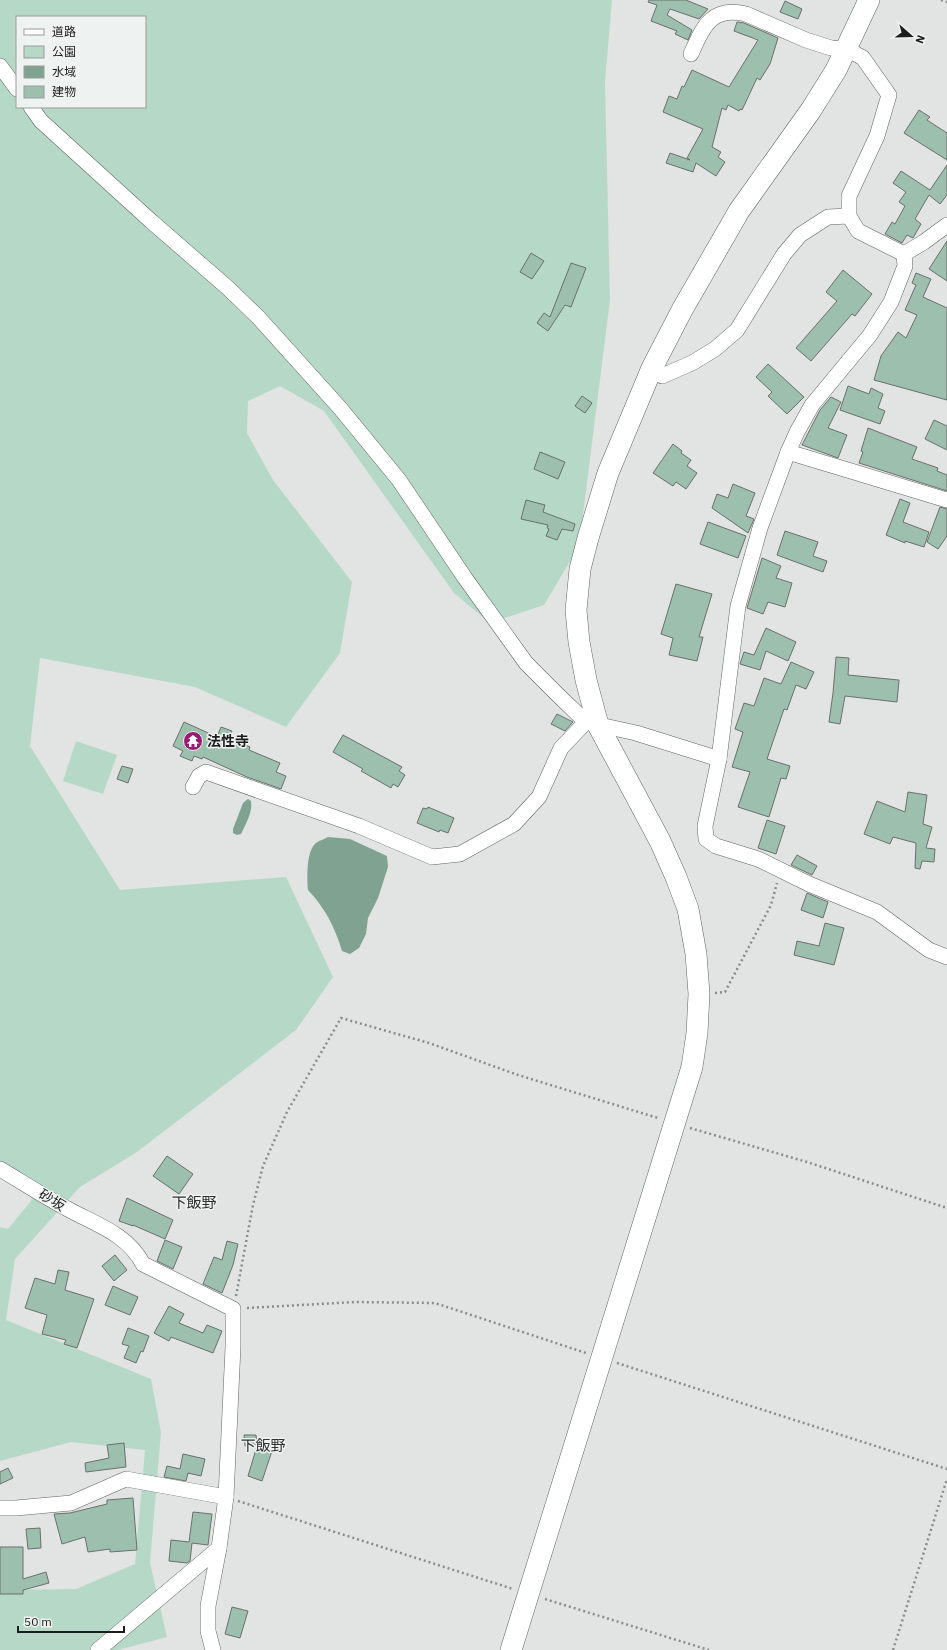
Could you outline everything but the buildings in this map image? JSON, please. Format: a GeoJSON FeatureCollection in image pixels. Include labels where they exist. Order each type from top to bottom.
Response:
{"type":"FeatureCollection","features":[{"type":"Feature","properties":{"kind":"street"},"geometry":{"type":"LineString","coordinates":[[592,723],[579,642],[576,610],[580,569],[608,474],[652,368],[682,310],[739,211],[811,110],[836,70],[869,0]]}},
{"type":"Feature","properties":{"kind":"street"},"geometry":{"type":"LineString","coordinates":[[691,54],[706,24],[718,14],[727,12],[746,14],[806,40],[831,48],[847,49],[863,58],[889,95],[877,136],[849,196],[849,216],[858,231],[904,254]]}},
{"type":"Feature","properties":{"kind":"street"},"geometry":{"type":"LineString","coordinates":[[0,66],[16,88]]}},
{"type":"Feature","properties":{"kind":"street"},"geometry":{"type":"LineString","coordinates":[[32,108],[47,126],[152,222],[228,288],[259,318],[340,408],[399,480],[465,578],[526,663],[592,723],[660,841],[688,909],[696,954],[699,994],[697,1033],[692,1067],[511,1650]]}},
{"type":"Feature","properties":{"kind":"street"},"geometry":{"type":"LineString","coordinates":[[652,368],[662,376],[692,363],[715,349],[737,330],[784,254],[800,235],[828,217],[849,216]]}},
{"type":"Feature","properties":{"kind":"street"},"geometry":{"type":"LineString","coordinates":[[904,254],[924,242],[947,225]]}},
{"type":"Feature","properties":{"kind":"street"},"geometry":{"type":"LineString","coordinates":[[904,254],[905,266],[891,302],[870,335],[812,404],[797,432],[788,452],[760,528],[738,606],[719,759],[705,826],[706,839],[716,846],[758,859],[780,871],[877,912],[929,950],[947,958]]}},
{"type":"Feature","properties":{"kind":"street"},"geometry":{"type":"LineString","coordinates":[[788,452],[947,500]]}},
{"type":"Feature","properties":{"kind":"street"},"geometry":{"type":"LineString","coordinates":[[592,723],[636,733],[719,759]]}},
{"type":"Feature","properties":{"kind":"street"},"geometry":{"type":"LineString","coordinates":[[193,787],[199,776],[206,772],[359,826],[432,856],[460,854],[514,824],[539,797],[560,748],[592,723]]}},
{"type":"Feature","properties":{"kind":"street","name":"砂坂"},"geometry":{"type":"LineString","coordinates":[[0,1169],[66,1208],[106,1228],[129,1244],[137,1252],[143,1264],[233,1309]]}},
{"type":"Feature","properties":{"kind":"street"},"geometry":{"type":"LineString","coordinates":[[213,1650],[208,1631],[208,1606],[219,1548],[226,1497],[233,1347],[233,1309]]}},
{"type":"Feature","properties":{"kind":"street"},"geometry":{"type":"LineString","coordinates":[[0,1508],[71,1503],[126,1479],[226,1497]]}},
{"type":"Feature","properties":{"kind":"street"},"geometry":{"type":"LineString","coordinates":[[98,1650],[219,1548]]}},
{"type":"Feature","properties":{"kind":"path"},"geometry":{"type":"LineString","coordinates":[[942,0],[947,2]]}},
{"type":"Feature","properties":{"kind":"path"},"geometry":{"type":"LineString","coordinates":[[699,994],[725,992],[771,905],[780,871]]}},
{"type":"Feature","properties":{"kind":"path"},"geometry":{"type":"LineString","coordinates":[[233,1309],[253,1205],[263,1166],[288,1112],[341,1018],[428,1043],[518,1075],[807,1162],[947,1208]]}},
{"type":"Feature","properties":{"kind":"path"},"geometry":{"type":"LineString","coordinates":[[893,1650],[947,1479]]}},
{"type":"Feature","properties":{"kind":"path"},"geometry":{"type":"LineString","coordinates":[[226,1497],[528,1594],[709,1650]]}},
{"type":"Feature","properties":{"kind":"green space"},"geometry":{"type":"Polygon","coordinates":[[[0,0],[612,0],[605,81],[610,300],[579,546],[544,605],[490,623],[454,593],[324,411],[280,386],[248,401],[247,433],[273,480],[352,582],[340,653],[286,727],[195,687],[40,658],[30,746],[120,890],[286,877],[333,977],[296,1030],[137,1152],[80,1187],[15,1259],[6,1320],[151,1379],[161,1432],[150,1563],[167,1637],[118,1650],[0,1650],[0,1590],[76,1589],[135,1564],[145,1450],[71,1442],[0,1461],[0,1227],[8,1229],[31,1201],[35,1182],[0,1162],[0,0]]]}},
{"type":"Feature","properties":{"kind":"green space"},"geometry":{"type":"Polygon","coordinates":[[[76,741],[117,755],[103,794],[63,781],[76,741]]]}},
{"type":"Feature","properties":{"kind":"water"},"geometry":{"type":"Polygon","coordinates":[[[248,799],[251,801],[250,813],[241,834],[237,835],[233,833],[233,829],[243,803],[248,799]]]}},
{"type":"Feature","properties":{"kind":"water"},"geometry":{"type":"Polygon","coordinates":[[[328,837],[350,839],[387,856],[388,867],[378,898],[368,918],[366,934],[359,948],[350,954],[342,951],[329,918],[308,890],[307,879],[310,852],[316,843],[328,837]]]}},
{"type":"Feature","properties":{"kind":"place","name":"法性寺"},"geometry":{"type":"Point","coordinates":[193,741]}},
{"type":"Feature","properties":{"kind":"district","name":"下飯野"},"geometry":{"type":"Point","coordinates":[194,1203]}},
{"type":"Feature","properties":{"kind":"district","name":"下飯野"},"geometry":{"type":"Point","coordinates":[263,1446]}}]}
